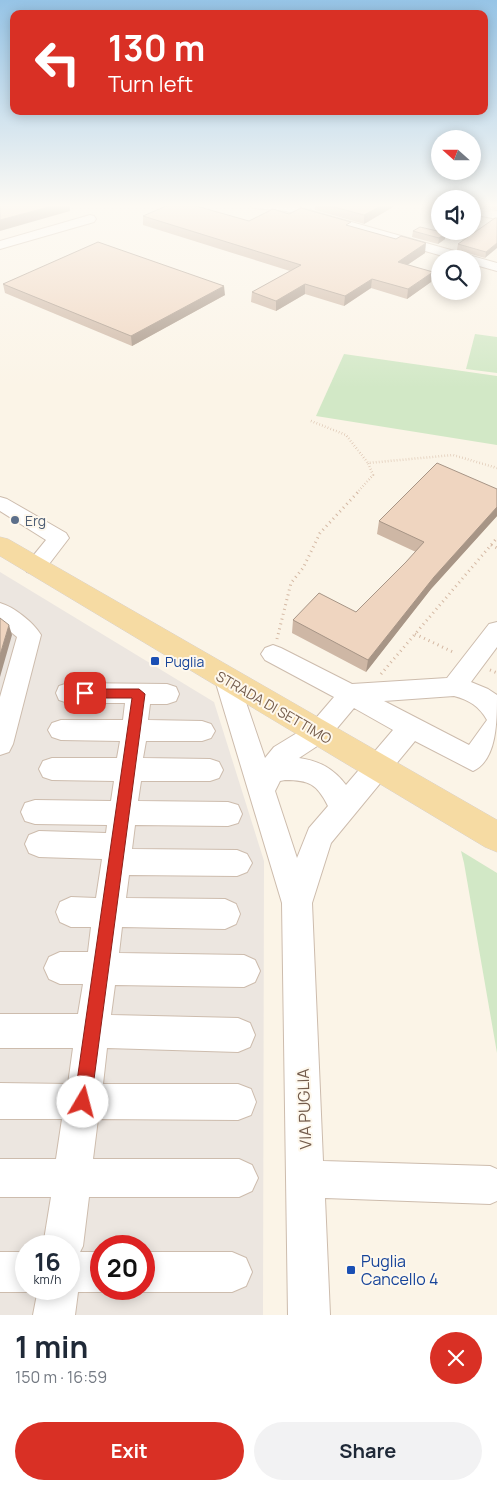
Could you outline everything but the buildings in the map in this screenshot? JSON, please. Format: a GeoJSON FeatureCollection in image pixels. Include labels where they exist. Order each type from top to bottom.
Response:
{"type":"FeatureCollection","features":[{"type":"Feature","properties":{"kind":"main road","name":"STRADA DI SETTIMO"},"geometry":{"type":"LineString","coordinates":[[0,545],[497,837]]}},
{"type":"Feature","properties":{"kind":"street"},"geometry":{"type":"LineString","coordinates":[[0,503],[59,538],[35,567]]}},
{"type":"Feature","properties":{"kind":"street"},"geometry":{"type":"LineString","coordinates":[[0,611],[29,635],[0,744]]}},
{"type":"Feature","properties":{"kind":"street"},"geometry":{"type":"LineString","coordinates":[[454,687],[497,630]]}},
{"type":"Feature","properties":{"kind":"street"},"geometry":{"type":"LineString","coordinates":[[273,654],[473,760],[497,725]]}},
{"type":"Feature","properties":{"kind":"street","name":"VIA PUGLIA"},"geometry":{"type":"LineString","coordinates":[[227,680],[267,780],[297,903],[309,1315]]}},
{"type":"Feature","properties":{"kind":"street"},"geometry":{"type":"LineString","coordinates":[[267,780],[283,755],[319,732],[351,694],[454,687],[478,694],[491,703],[497,715]]}},
{"type":"Feature","properties":{"kind":"street"},"geometry":{"type":"LineString","coordinates":[[65,1235],[134,731],[153,694],[68,693]]}},
{"type":"Feature","properties":{"kind":"street","name":"VIA PUGLIA"},"geometry":{"type":"LineString","coordinates":[[297,903],[319,838],[411,727]]}},
{"type":"Feature","properties":{"kind":"street"},"geometry":{"type":"LineString","coordinates":[[60,730],[202,731]]}},
{"type":"Feature","properties":{"kind":"street"},"geometry":{"type":"LineString","coordinates":[[267,780],[294,768],[315,773],[334,787],[343,807]]}},
{"type":"Feature","properties":{"kind":"street"},"geometry":{"type":"LineString","coordinates":[[52,769],[210,770]]}},
{"type":"Feature","properties":{"kind":"street"},"geometry":{"type":"LineString","coordinates":[[35,812],[228,814]]}},
{"type":"Feature","properties":{"kind":"street"},"geometry":{"type":"LineString","coordinates":[[40,844],[117,854],[237,863]]}},
{"type":"Feature","properties":{"kind":"street"},"geometry":{"type":"LineString","coordinates":[[71,912],[225,914]]}},
{"type":"Feature","properties":{"kind":"street"},"geometry":{"type":"LineString","coordinates":[[60,968],[244,971]]}},
{"type":"Feature","properties":{"kind":"street"},"geometry":{"type":"LineString","coordinates":[[0,1031],[92,1031],[238,1036]]}},
{"type":"Feature","properties":{"kind":"street"},"geometry":{"type":"LineString","coordinates":[[0,1101],[238,1102]]}},
{"type":"Feature","properties":{"kind":"street"},"geometry":{"type":"LineString","coordinates":[[0,1178],[239,1178]]}},
{"type":"Feature","properties":{"kind":"street"},"geometry":{"type":"LineString","coordinates":[[306,1179],[490,1185]]}},
{"type":"Feature","properties":{"kind":"street"},"geometry":{"type":"LineString","coordinates":[[0,1272],[15,1272]]}},
{"type":"Feature","properties":{"kind":"lane"},"geometry":{"type":"LineString","coordinates":[[155,1272],[232,1272]]}},
{"type":"Feature","properties":{"kind":"lane"},"geometry":{"type":"LineString","coordinates":[[54,1315],[56,1300]]}},
{"type":"Feature","properties":{"kind":"path"},"geometry":{"type":"LineString","coordinates":[[273,654],[291,583],[303,568],[320,533],[373,475],[368,463],[346,435],[311,421]]}},
{"type":"Feature","properties":{"kind":"path"},"geometry":{"type":"LineString","coordinates":[[368,463],[453,455],[497,468]]}},
{"type":"Feature","properties":{"kind":"path"},"geometry":{"type":"LineString","coordinates":[[351,694],[380,674],[497,538]]}},
{"type":"Feature","properties":{"kind":"path"},"geometry":{"type":"LineString","coordinates":[[491,545],[497,548]]}},
{"type":"Feature","properties":{"kind":"shaded area"},"geometry":{"type":"Polygon","coordinates":[[[0,572],[214,702],[264,861],[263,1315],[0,1315],[0,572]]]}},
{"type":"Feature","properties":{"kind":"green space"},"geometry":{"type":"Polygon","coordinates":[[[475,334],[497,337],[497,373],[466,369],[475,334]]]}},
{"type":"Feature","properties":{"kind":"green space"},"geometry":{"type":"Polygon","coordinates":[[[344,354],[497,376],[497,445],[316,416],[344,354]]]}},
{"type":"Feature","properties":{"kind":"green space"},"geometry":{"type":"Polygon","coordinates":[[[461,851],[497,873],[497,1053],[464,863],[461,851]]]}},
{"type":"Feature","properties":{"kind":"place","name":"Erg"},"geometry":{"type":"Point","coordinates":[15,520]}},
{"type":"Feature","properties":{"kind":"place","name":"Puglia"},"geometry":{"type":"Point","coordinates":[155,661]}},
{"type":"Feature","properties":{"kind":"place","name":"Puglia Cancello 4"},"geometry":{"type":"Point","coordinates":[351,1270]}},
{"type":"Feature","properties":{"kind":"route"},"geometry":{"type":"LineString","coordinates":[[83,1102],[139,694],[85,693]]}}]}
